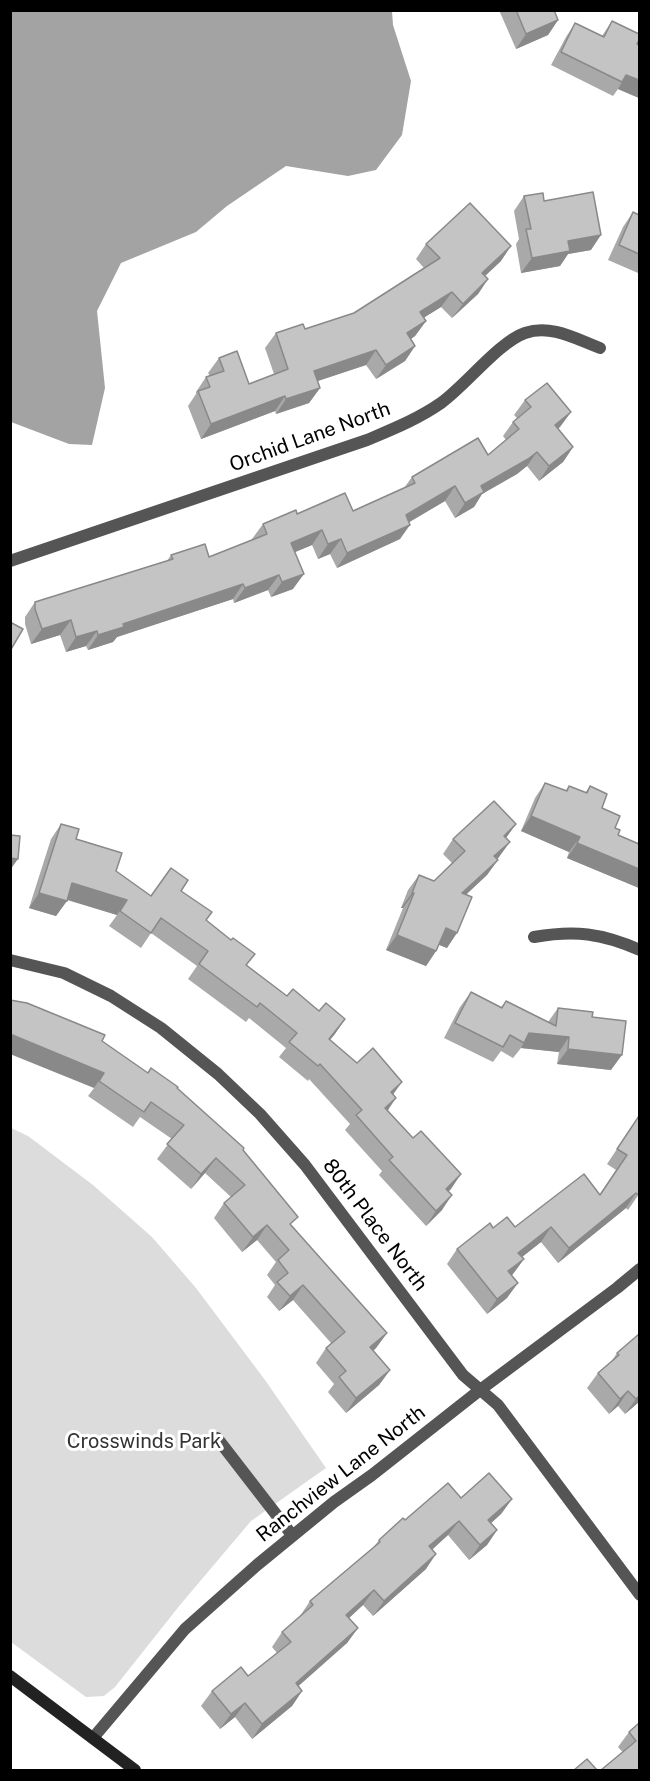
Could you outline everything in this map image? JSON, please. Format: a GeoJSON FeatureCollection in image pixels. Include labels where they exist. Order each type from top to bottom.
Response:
{"type":"FeatureCollection","features":[{"type":"Feature","properties":{"kind":"main road"},"geometry":{"type":"LineString","coordinates":[[10,1676],[135,1770]]}},
{"type":"Feature","properties":{"kind":"street","name":"Orchid Lane North"},"geometry":{"type":"LineString","coordinates":[[10,561],[367,440],[408,422],[441,402],[472,377],[500,348],[525,333],[552,330],[600,348]]}},
{"type":"Feature","properties":{"kind":"street"},"geometry":{"type":"LineString","coordinates":[[534,937],[564,932],[595,935],[639,950]]}},
{"type":"Feature","properties":{"kind":"street","name":"80th Place North"},"geometry":{"type":"LineString","coordinates":[[10,960],[64,973],[111,996],[161,1028],[218,1074],[260,1114],[305,1165],[463,1375],[498,1406],[639,1595]]}},
{"type":"Feature","properties":{"kind":"street","name":"Ranchview Lane North"},"geometry":{"type":"LineString","coordinates":[[93,1738],[185,1629],[292,1535],[639,1269]]}},
{"type":"Feature","properties":{"kind":"street"},"geometry":{"type":"LineString","coordinates":[[217,1438],[292,1535]]}},
{"type":"Feature","properties":{"kind":"green space","name":"Crosswinds Park"},"geometry":{"type":"Polygon","coordinates":[[[11,1128],[28,1136],[93,1185],[152,1237],[196,1288],[265,1380],[326,1468],[251,1521],[115,1687],[104,1696],[86,1697],[11,1642],[11,1128]]]}},
{"type":"Feature","properties":{"kind":"shaded area"},"geometry":{"type":"Polygon","coordinates":[[[10,11],[392,11],[393,25],[411,81],[402,135],[376,170],[348,176],[286,166],[227,206],[196,232],[121,263],[97,311],[105,388],[92,445],[69,444],[11,422],[10,11]]]}},
{"type":"Feature","properties":{"kind":"building"},"geometry":{"type":"Polygon","coordinates":[[[516,10],[554,10],[558,20],[526,34],[516,10]]]}},
{"type":"Feature","properties":{"kind":"building"},"geometry":{"type":"Polygon","coordinates":[[[612,21],[639,34],[637,44],[639,45],[639,80],[626,75],[622,82],[561,52],[575,23],[604,37],[612,21]]]}},
{"type":"Feature","properties":{"kind":"building"},"geometry":{"type":"Polygon","coordinates":[[[593,192],[601,235],[568,241],[570,251],[532,258],[526,229],[531,229],[524,196],[543,193],[544,201],[593,192]]]}},
{"type":"Feature","properties":{"kind":"building"},"geometry":{"type":"Polygon","coordinates":[[[470,203],[511,246],[482,273],[488,279],[463,304],[452,292],[420,312],[426,321],[407,333],[415,346],[386,365],[376,350],[314,371],[320,388],[286,399],[285,396],[211,424],[198,391],[210,387],[206,377],[224,371],[219,358],[237,351],[249,384],[288,369],[276,333],[303,324],[305,329],[354,313],[440,258],[426,244],[470,203]]]}},
{"type":"Feature","properties":{"kind":"building"},"geometry":{"type":"Polygon","coordinates":[[[633,212],[639,215],[639,254],[619,245],[633,212]]]}},
{"type":"Feature","properties":{"kind":"building"},"geometry":{"type":"Polygon","coordinates":[[[547,383],[571,412],[555,425],[573,447],[549,466],[537,452],[481,486],[484,492],[465,503],[455,486],[406,515],[410,525],[347,553],[341,539],[328,544],[322,530],[291,543],[304,574],[282,582],[279,575],[245,588],[243,584],[123,624],[124,627],[98,635],[97,631],[76,637],[71,620],[42,629],[35,602],[173,559],[171,555],[205,544],[209,557],[267,534],[263,524],[296,510],[297,514],[345,493],[353,511],[415,483],[412,477],[478,438],[488,455],[519,429],[513,422],[531,407],[525,400],[547,383]]]}},
{"type":"Feature","properties":{"kind":"building"},"geometry":{"type":"Polygon","coordinates":[[[10,622],[23,629],[10,651],[10,622]]]}},
{"type":"Feature","properties":{"kind":"building"},"geometry":{"type":"Polygon","coordinates":[[[545,783],[567,791],[569,786],[587,793],[590,786],[607,794],[602,808],[620,816],[615,828],[620,830],[618,835],[639,844],[639,869],[577,843],[580,837],[531,816],[545,783]]]}},
{"type":"Feature","properties":{"kind":"building"},"geometry":{"type":"Polygon","coordinates":[[[494,801],[516,824],[504,836],[510,842],[494,856],[498,860],[462,893],[472,897],[457,933],[446,928],[436,951],[397,935],[419,875],[434,881],[465,851],[453,839],[494,801]]]}},
{"type":"Feature","properties":{"kind":"building"},"geometry":{"type":"Polygon","coordinates":[[[61,824],[79,829],[76,839],[122,853],[116,871],[151,896],[171,868],[188,880],[181,891],[212,912],[206,920],[231,940],[233,938],[255,954],[246,965],[287,996],[293,989],[319,1011],[326,1003],[345,1019],[329,1039],[357,1063],[373,1048],[402,1082],[391,1092],[396,1098],[385,1108],[413,1138],[421,1131],[461,1174],[446,1189],[452,1195],[436,1211],[389,1160],[393,1157],[356,1115],[362,1110],[320,1064],[318,1066],[289,1042],[297,1033],[260,1003],[257,1007],[199,964],[208,951],[161,918],[151,933],[120,911],[127,900],[72,883],[67,901],[39,893],[61,824]]]}},
{"type":"Feature","properties":{"kind":"building"},"geometry":{"type":"Polygon","coordinates":[[[10,835],[20,836],[18,859],[10,858],[10,835]]]}},
{"type":"Feature","properties":{"kind":"building"},"geometry":{"type":"Polygon","coordinates":[[[471,992],[502,1008],[506,1001],[556,1026],[558,1008],[593,1012],[592,1017],[626,1021],[622,1055],[568,1049],[569,1037],[529,1033],[524,1043],[510,1035],[503,1047],[455,1023],[471,992]]]}},
{"type":"Feature","properties":{"kind":"building"},"geometry":{"type":"Polygon","coordinates":[[[10,1000],[27,1003],[105,1035],[102,1041],[148,1073],[151,1068],[178,1087],[244,1148],[243,1150],[298,1217],[290,1224],[387,1333],[370,1347],[390,1370],[356,1398],[339,1377],[346,1371],[326,1348],[345,1332],[303,1285],[290,1296],[277,1282],[288,1273],[278,1260],[289,1250],[267,1225],[253,1237],[224,1203],[245,1185],[216,1158],[201,1174],[167,1144],[184,1125],[151,1102],[144,1112],[99,1081],[104,1073],[10,1034],[10,1000]]]}},
{"type":"Feature","properties":{"kind":"building"},"geometry":{"type":"Polygon","coordinates":[[[639,1116],[639,1195],[636,1193],[569,1248],[551,1227],[518,1253],[524,1259],[508,1271],[518,1283],[497,1299],[457,1249],[490,1223],[493,1228],[507,1217],[515,1227],[584,1174],[600,1195],[627,1155],[617,1149],[639,1116]]]}},
{"type":"Feature","properties":{"kind":"building"},"geometry":{"type":"Polygon","coordinates":[[[639,1334],[639,1396],[636,1399],[628,1391],[620,1399],[598,1373],[639,1334]]]}},
{"type":"Feature","properties":{"kind":"building"},"geometry":{"type":"Polygon","coordinates":[[[489,1473],[512,1499],[488,1520],[497,1530],[480,1545],[459,1521],[429,1546],[436,1554],[384,1601],[374,1590],[346,1615],[358,1628],[296,1683],[302,1691],[262,1724],[245,1703],[231,1714],[212,1691],[241,1667],[248,1676],[291,1642],[282,1632],[313,1605],[310,1601],[380,1542],[379,1540],[403,1518],[405,1520],[448,1483],[461,1498],[489,1473]]]}},
{"type":"Feature","properties":{"kind":"building"},"geometry":{"type":"Polygon","coordinates":[[[639,1723],[639,1770],[601,1770],[636,1741],[629,1732],[639,1723]]]}},
{"type":"Feature","properties":{"kind":"building"},"geometry":{"type":"Polygon","coordinates":[[[587,1759],[597,1770],[574,1770],[587,1759]]]}}]}
